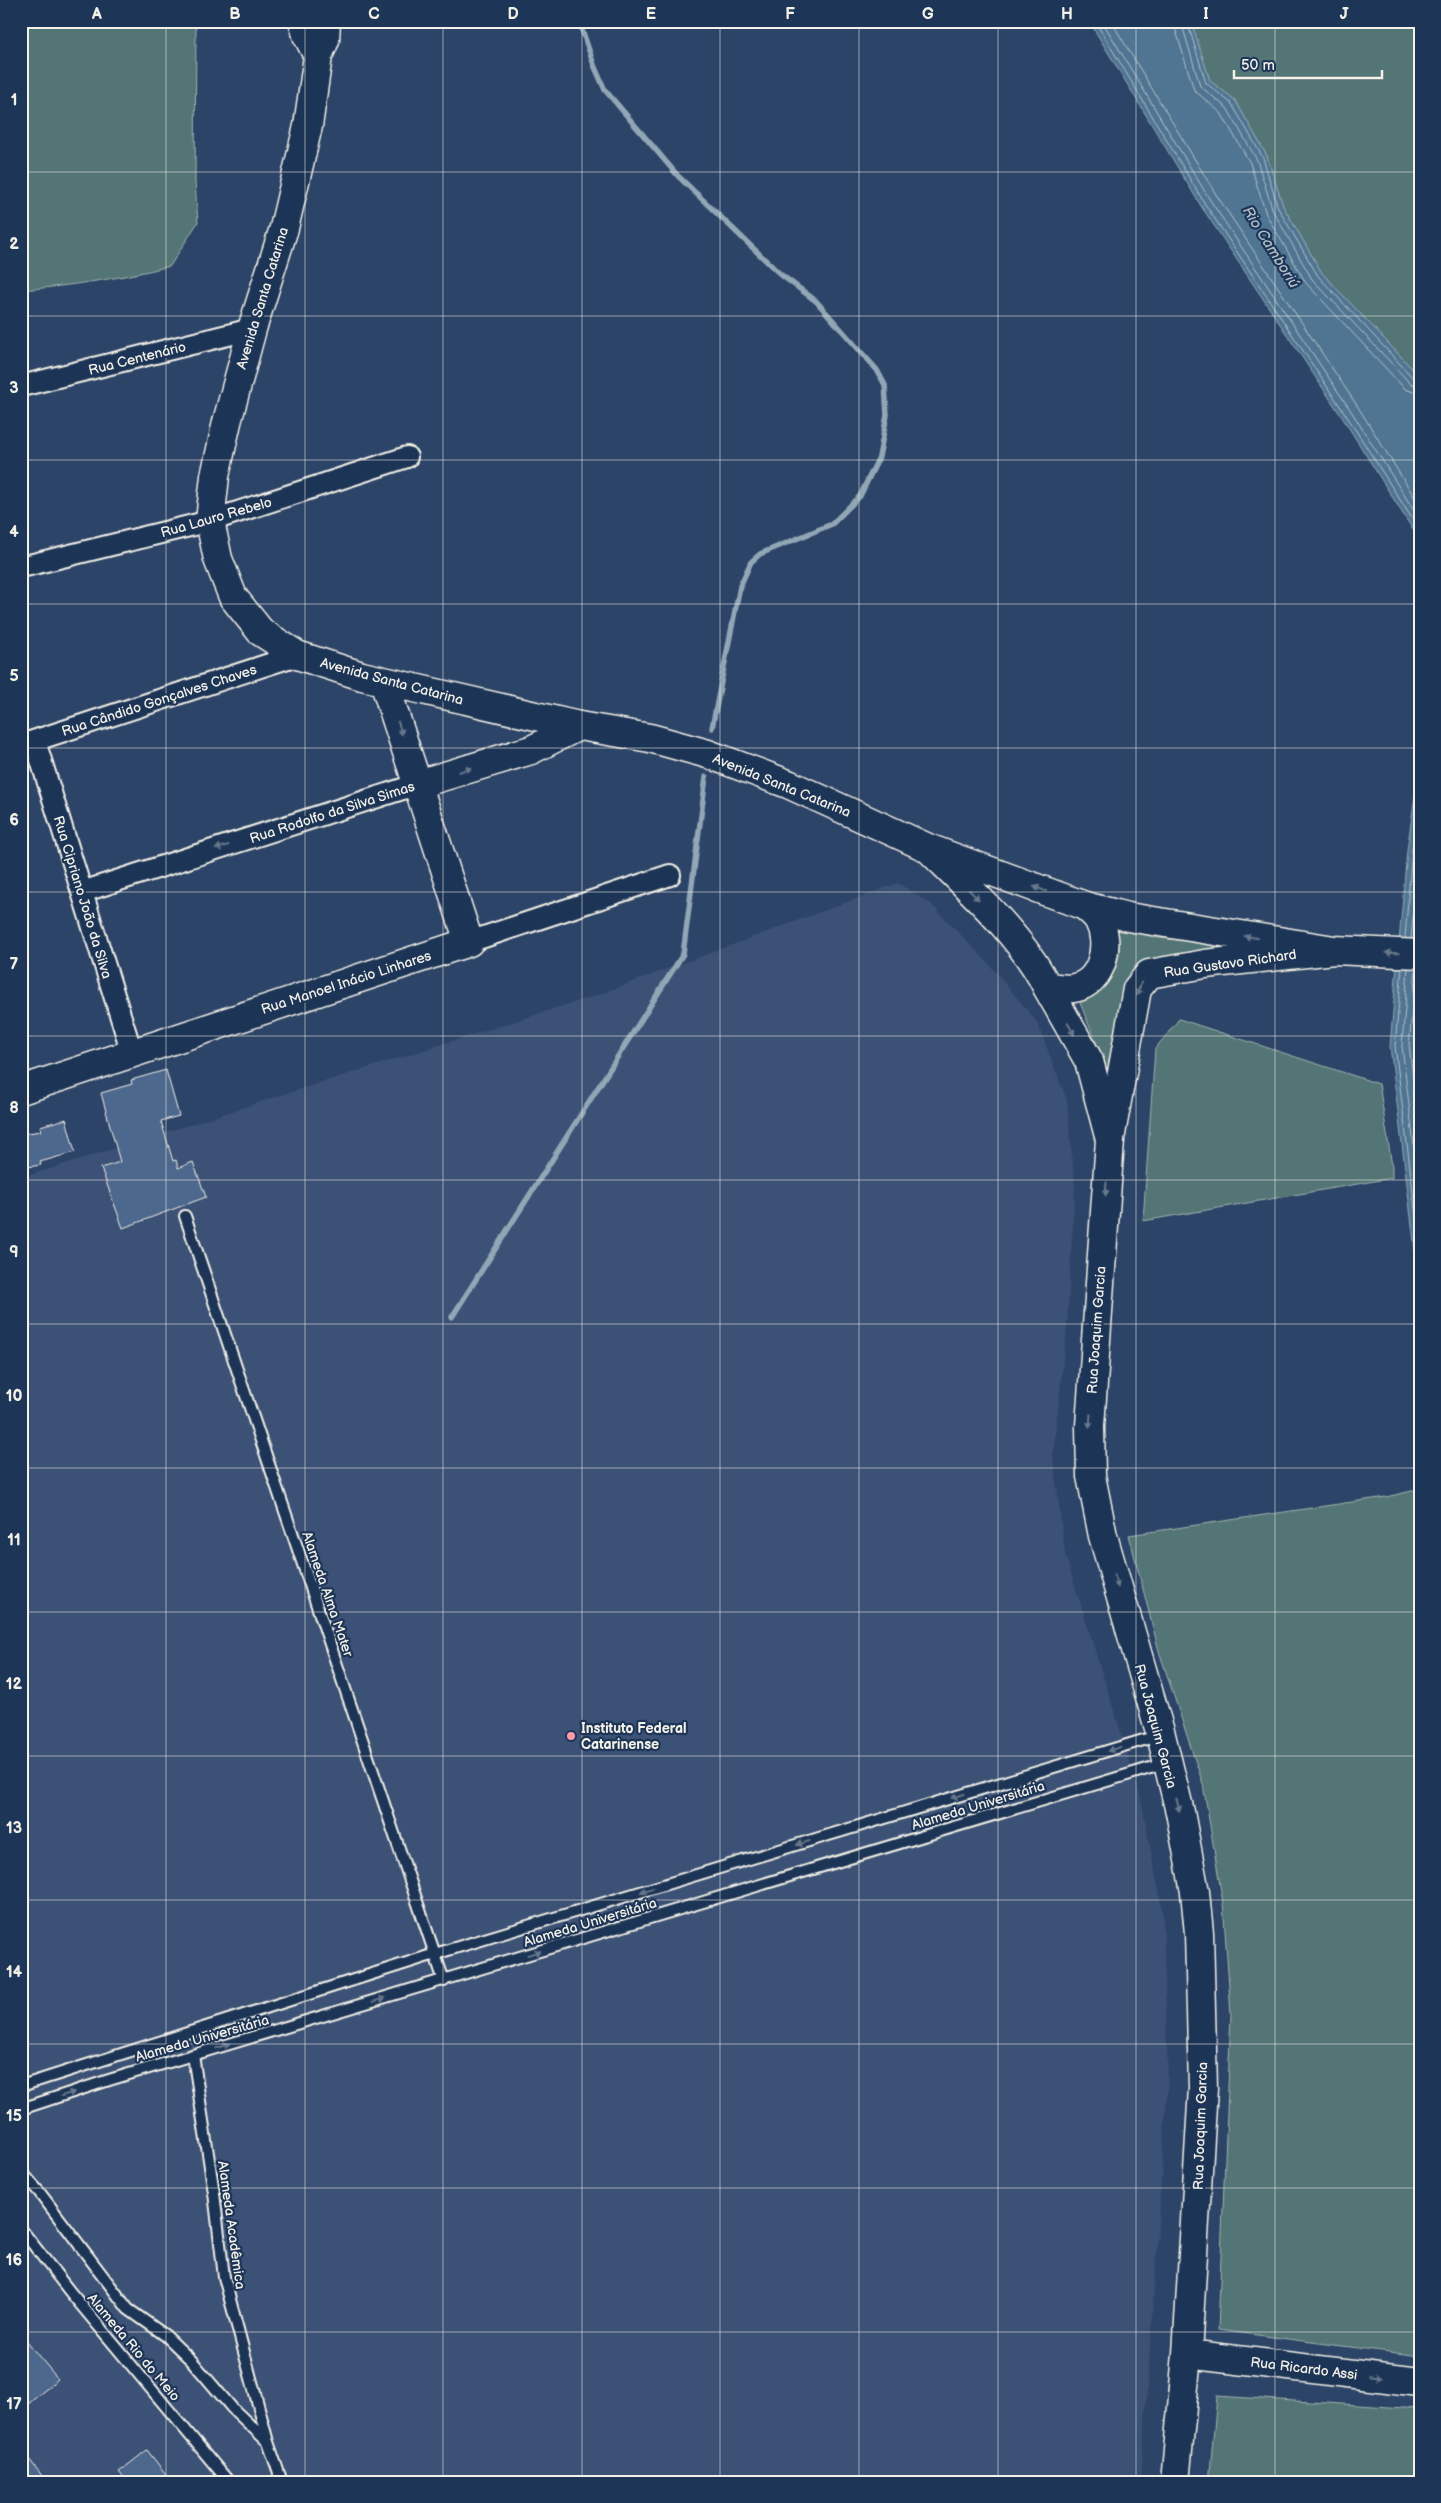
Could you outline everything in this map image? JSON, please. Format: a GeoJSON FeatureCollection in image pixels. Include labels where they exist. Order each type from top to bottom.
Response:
{"type":"FeatureCollection","features":[{"type":"Feature","properties":{"kind":"main road"},"geometry":{"type":"LineString","coordinates":[[303,21],[307,35],[318,56]]}},
{"type":"Feature","properties":{"kind":"main road","name":"Avenida Santa Catarina"},"geometry":{"type":"LineString","coordinates":[[326,21],[325,40],[318,56],[308,126],[286,219],[252,330],[225,431],[215,476],[210,521],[218,560],[233,597],[261,632],[297,655],[384,682],[579,726],[650,738],[708,754],[788,784],[928,848],[1085,906]]}},
{"type":"Feature","properties":{"kind":"main road"},"geometry":{"type":"LineString","coordinates":[[384,682],[469,942]]}},
{"type":"Feature","properties":{"kind":"main road","name":"Rua Rodolfo da Silva Simas"},"geometry":{"type":"LineString","coordinates":[[418,784],[531,750],[579,726]]}},
{"type":"Feature","properties":{"kind":"main road","name":"Avenida Santa Catarina"},"geometry":{"type":"LineString","coordinates":[[928,848],[991,911],[1040,973],[1047,987]]}},
{"type":"Feature","properties":{"kind":"main road"},"geometry":{"type":"LineString","coordinates":[[1047,987],[1074,988],[1086,982],[1097,970],[1104,958],[1105,945],[1098,920],[1085,906]]}},
{"type":"Feature","properties":{"kind":"main road","name":"Rua Gustavo Richard"},"geometry":{"type":"LineString","coordinates":[[1085,906],[1128,917],[1334,950],[1420,954]]}},
{"type":"Feature","properties":{"kind":"main road","name":"Rua Manoel Inácio Linhares"},"geometry":{"type":"LineString","coordinates":[[21,1090],[469,942]]}},
{"type":"Feature","properties":{"kind":"main road","name":"Rua Gustavo Richard"},"geometry":{"type":"LineString","coordinates":[[1110,1140],[1137,989],[1143,978],[1148,974],[1205,964],[1334,950]]}},
{"type":"Feature","properties":{"kind":"main road","name":"Rua Joaquim Garcia"},"geometry":{"type":"LineString","coordinates":[[1047,987],[1088,1061],[1110,1140],[1090,1426],[1091,1476],[1103,1536],[1180,1812],[1195,1892],[1202,1985],[1204,2088],[1188,2354],[1174,2482]]}},
{"type":"Feature","properties":{"kind":"main road","name":"Rua Ricardo Assi"},"geometry":{"type":"LineString","coordinates":[[1188,2354],[1420,2382]]}},
{"type":"Feature","properties":{"kind":"street","name":"Rua Centenário"},"geometry":{"type":"LineString","coordinates":[[21,386],[252,330]]}},
{"type":"Feature","properties":{"kind":"street","name":"Rua Lauro Rebelo"},"geometry":{"type":"LineString","coordinates":[[21,567],[210,521],[407,457]]}},
{"type":"Feature","properties":{"kind":"street","name":"Rua Cândido Gonçalves Chaves"},"geometry":{"type":"LineString","coordinates":[[28,743],[297,655]]}},
{"type":"Feature","properties":{"kind":"street","name":"Rua Cipriano João da Silva"},"geometry":{"type":"LineString","coordinates":[[28,743],[82,892],[132,1053]]}},
{"type":"Feature","properties":{"kind":"street","name":"Rua Rodolfo da Silva Simas"},"geometry":{"type":"LineString","coordinates":[[82,892],[418,784]]}},
{"type":"Feature","properties":{"kind":"street","name":"Rua Manoel Inácio Linhares"},"geometry":{"type":"LineString","coordinates":[[469,942],[670,875]]}},
{"type":"Feature","properties":{"kind":"lane","name":"Alameda Alma Mater"},"geometry":{"type":"LineString","coordinates":[[185,1216],[444,1980]]}},
{"type":"Feature","properties":{"kind":"lane","name":"Alameda Universitária"},"geometry":{"type":"LineString","coordinates":[[21,2086],[435,1954],[1160,1735]]}},
{"type":"Feature","properties":{"kind":"lane","name":"Alameda Universitária"},"geometry":{"type":"LineString","coordinates":[[21,2109],[193,2055],[1167,1763]]}},
{"type":"Feature","properties":{"kind":"lane","name":"Alameda Acadêmica"},"geometry":{"type":"LineString","coordinates":[[193,2055],[214,2193],[224,2277],[268,2442],[282,2482]]}},
{"type":"Feature","properties":{"kind":"lane"},"geometry":{"type":"LineString","coordinates":[[21,2171],[40,2193],[128,2310],[166,2336],[192,2361],[232,2408],[268,2442]]}},
{"type":"Feature","properties":{"kind":"lane","name":"Alameda Rio do Meio"},"geometry":{"type":"LineString","coordinates":[[21,2229],[71,2293],[229,2482]]}},
{"type":"Feature","properties":{"kind":"shaded area","name":"Instituto Federal Catarinense"},"geometry":{"type":"Polygon","coordinates":[[[898,883],[931,904],[990,965],[1037,1022],[1067,1100],[1075,1185],[1067,1328],[1053,1455],[1065,1554],[1140,1794],[1163,1913],[1168,2080],[1141,2482],[21,2482],[21,1178],[600,994],[898,883]]]}},
{"type":"Feature","properties":{"kind":"green space"},"geometry":{"type":"Polygon","coordinates":[[[21,21],[196,21],[195,182],[198,222],[170,266],[96,281],[21,290],[21,21]]]}},
{"type":"Feature","properties":{"kind":"green space"},"geometry":{"type":"Polygon","coordinates":[[[1191,21],[1420,21],[1420,377],[1322,273],[1283,206],[1267,156],[1235,100],[1210,81],[1191,21]]]}},
{"type":"Feature","properties":{"kind":"green space"},"geometry":{"type":"Polygon","coordinates":[[[1117,928],[1159,938],[1243,946],[1241,952],[1177,954],[1155,962],[1113,1096],[1096,1042],[1080,1003],[1100,990],[1114,973],[1119,952],[1117,928]]]}},
{"type":"Feature","properties":{"kind":"green space"},"geometry":{"type":"Polygon","coordinates":[[[1179,1019],[1379,1084],[1392,1166],[1392,1178],[1143,1221],[1155,1049],[1179,1019]]]}},
{"type":"Feature","properties":{"kind":"green space"},"geometry":{"type":"Polygon","coordinates":[[[1420,1489],[1420,2356],[1218,2330],[1231,2014],[1223,1903],[1203,1784],[1159,1651],[1129,1535],[1386,1497],[1420,1489]]]}},
{"type":"Feature","properties":{"kind":"green space"},"geometry":{"type":"Polygon","coordinates":[[[1217,2396],[1420,2409],[1420,2482],[1209,2482],[1217,2396]]]}},
{"type":"Feature","properties":{"kind":"water","name":"Rio Camboriú"},"geometry":{"type":"Polygon","coordinates":[[[1089,21],[1191,21],[1210,81],[1235,100],[1267,156],[1283,206],[1322,273],[1420,377],[1420,541],[1342,417],[1201,206],[1089,21]]]}},
{"type":"Feature","properties":{"kind":"water"},"geometry":{"type":"Polygon","coordinates":[[[1420,762],[1420,1291],[1390,1046],[1407,850],[1420,762]]]}},
{"type":"Feature","properties":{"kind":"building"},"geometry":{"type":"Polygon","coordinates":[[[166,1070],[179,1116],[161,1121],[173,1161],[176,1160],[178,1168],[193,1162],[206,1197],[123,1228],[101,1168],[120,1162],[101,1093],[132,1084],[131,1080],[166,1070]]]}},
{"type":"Feature","properties":{"kind":"building"},"geometry":{"type":"Polygon","coordinates":[[[66,1119],[75,1152],[40,1162],[41,1165],[21,1168],[21,1134],[41,1131],[40,1126],[66,1119]]]}},
{"type":"Feature","properties":{"kind":"building"},"geometry":{"type":"Polygon","coordinates":[[[21,2335],[58,2379],[21,2410],[21,2335]]]}},
{"type":"Feature","properties":{"kind":"building"},"geometry":{"type":"Polygon","coordinates":[[[21,2449],[47,2482],[21,2482],[21,2449]]]}},
{"type":"Feature","properties":{"kind":"building"},"geometry":{"type":"Polygon","coordinates":[[[147,2450],[172,2482],[127,2482],[119,2472],[147,2450]]]}},
{"type":"Feature","properties":{"kind":"waterway"},"geometry":{"type":"LineString","coordinates":[[579,21],[605,90],[678,176],[780,274],[816,301],[877,370],[885,385],[887,415],[879,457],[860,496],[832,524],[760,554],[751,562],[740,586],[712,728]]}},
{"type":"Feature","properties":{"kind":"waterway"},"geometry":{"type":"LineString","coordinates":[[452,1317],[683,954],[706,777]]}},
{"type":"Feature","properties":{"kind":"place","name":"Instituto Federal Catarinense"},"geometry":{"type":"Point","coordinates":[571,1736]}}]}
